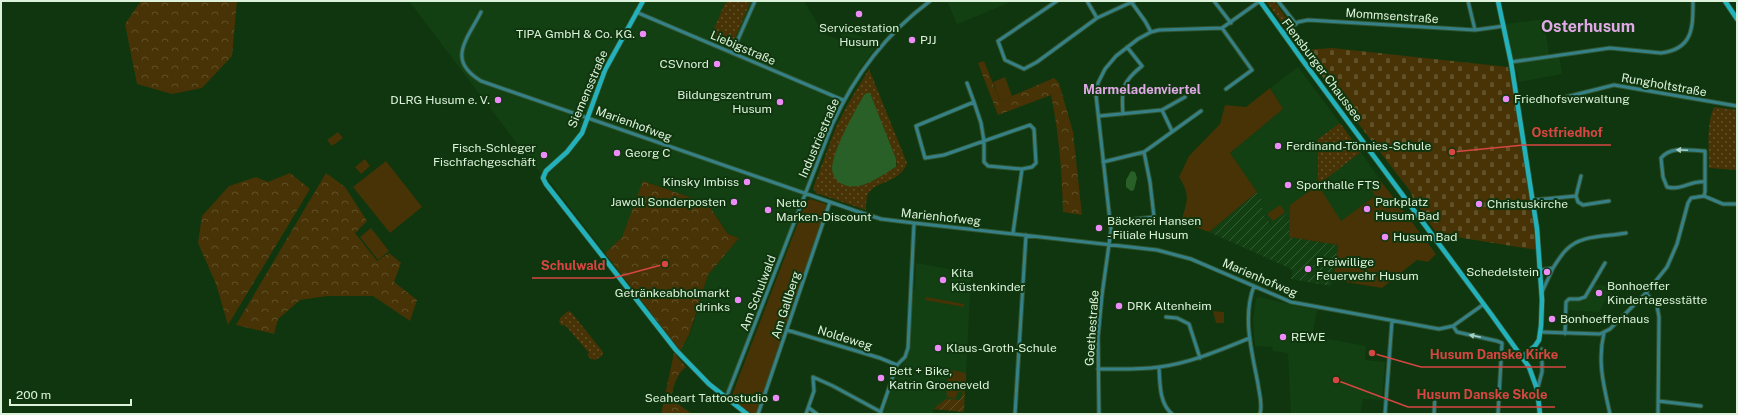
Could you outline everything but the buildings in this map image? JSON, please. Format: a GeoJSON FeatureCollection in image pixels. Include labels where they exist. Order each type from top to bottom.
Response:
{"type":"FeatureCollection","features":[{"type":"Feature","properties":{"kind":"street","name":"Siemensstraße"},"geometry":{"type":"LineString","coordinates":[[643,1],[605,70],[582,133],[567,152],[546,171],[543,178],[546,184],[676,350],[698,374],[726,398]]}},
{"type":"Feature","properties":{"kind":"street"},"geometry":{"type":"LineString","coordinates":[[732,53],[755,1]]}},
{"type":"Feature","properties":{"kind":"street","name":"Industriestraße"},"geometry":{"type":"LineString","coordinates":[[806,193],[843,100],[881,47],[930,1]]}},
{"type":"Feature","properties":{"kind":"street"},"geometry":{"type":"LineString","coordinates":[[1058,1],[998,41],[1005,60],[1024,69],[1037,62],[1097,18],[1133,2],[1151,32],[1222,28],[1260,1]]}},
{"type":"Feature","properties":{"kind":"street"},"geometry":{"type":"LineString","coordinates":[[1087,1],[1097,18]]}},
{"type":"Feature","properties":{"kind":"street"},"geometry":{"type":"LineString","coordinates":[[1214,1],[1231,23]]}},
{"type":"Feature","properties":{"kind":"street","name":"Flensburger Chaussee"},"geometry":{"type":"LineString","coordinates":[[1260,1],[1522,357],[1530,369],[1537,389],[1540,414]]}},
{"type":"Feature","properties":{"kind":"street","name":"Flensburger Chaussee"},"geometry":{"type":"LineString","coordinates":[[1278,1],[1296,24]]}},
{"type":"Feature","properties":{"kind":"street"},"geometry":{"type":"LineString","coordinates":[[1468,1],[1475,30]]}},
{"type":"Feature","properties":{"kind":"street"},"geometry":{"type":"LineString","coordinates":[[1498,1],[1511,62],[1533,200],[1537,229],[1542,294],[1540,332],[1535,346],[1522,357]]}},
{"type":"Feature","properties":{"kind":"street"},"geometry":{"type":"LineString","coordinates":[[1511,62],[1610,48],[1661,53],[1668,52],[1680,47],[1686,42],[1691,32],[1693,22],[1693,1]]}},
{"type":"Feature","properties":{"kind":"street"},"geometry":{"type":"LineString","coordinates":[[1725,1],[1737,19]]}},
{"type":"Feature","properties":{"kind":"street","name":"Marienhofweg"},"geometry":{"type":"LineString","coordinates":[[481,12],[462,50],[461,57],[467,70],[481,81],[830,202],[881,218],[914,223],[1152,249],[1181,256],[1206,265],[1281,298],[1300,304],[1439,329],[1453,326],[1484,304]]}},
{"type":"Feature","properties":{"kind":"street","name":"Liebigstraße"},"geometry":{"type":"LineString","coordinates":[[636,12],[843,100]]}},
{"type":"Feature","properties":{"kind":"street","name":"Mommsenstraße"},"geometry":{"type":"LineString","coordinates":[[1283,33],[1301,21],[1308,20],[1475,30],[1504,26]]}},
{"type":"Feature","properties":{"kind":"street"},"geometry":{"type":"LineString","coordinates":[[1222,28],[1252,70],[1226,89]]}},
{"type":"Feature","properties":{"kind":"street","name":"Goethestraße"},"geometry":{"type":"LineString","coordinates":[[1099,414],[1098,369],[1100,311],[1110,244],[1110,222],[1096,95],[1098,83],[1104,70],[1116,56],[1127,47],[1151,32]]}},
{"type":"Feature","properties":{"kind":"street"},"geometry":{"type":"LineString","coordinates":[[1123,114],[1121,98],[1124,86],[1131,75],[1142,66],[1127,47]]}},
{"type":"Feature","properties":{"kind":"street"},"geometry":{"type":"LineString","coordinates":[[967,83],[974,102],[981,122],[984,141],[984,162],[988,166],[1022,169],[1032,167],[1036,163],[1034,129],[1030,125],[984,141],[944,155],[925,158],[916,132],[916,126],[974,102]]}},
{"type":"Feature","properties":{"kind":"street","name":"Rungholtstraße"},"geometry":{"type":"LineString","coordinates":[[1566,97],[1614,85],[1737,106]]}},
{"type":"Feature","properties":{"kind":"street"},"geometry":{"type":"LineString","coordinates":[[1099,116],[1162,110],[1185,97]]}},
{"type":"Feature","properties":{"kind":"street"},"geometry":{"type":"LineString","coordinates":[[1162,110],[1172,131]]}},
{"type":"Feature","properties":{"kind":"street"},"geometry":{"type":"LineString","coordinates":[[1103,162],[1144,152],[1201,111]]}},
{"type":"Feature","properties":{"kind":"street"},"geometry":{"type":"LineString","coordinates":[[1704,196],[1705,182],[1705,152],[1674,150],[1666,153],[1661,158],[1663,177],[1667,187],[1674,189],[1698,181],[1705,182]]}},
{"type":"Feature","properties":{"kind":"street"},"geometry":{"type":"LineString","coordinates":[[1110,222],[1154,217],[1150,182],[1144,152]]}},
{"type":"Feature","properties":{"kind":"street"},"geometry":{"type":"LineString","coordinates":[[1014,233],[1022,169]]}},
{"type":"Feature","properties":{"kind":"street"},"geometry":{"type":"LineString","coordinates":[[1581,176],[1576,196],[1578,202],[1582,205],[1609,201]]}},
{"type":"Feature","properties":{"kind":"street","name":"Am Schulwald"},"geometry":{"type":"LineString","coordinates":[[726,398],[806,193]]}},
{"type":"Feature","properties":{"kind":"street"},"geometry":{"type":"LineString","coordinates":[[1533,200],[1576,196]]}},
{"type":"Feature","properties":{"kind":"street"},"geometry":{"type":"LineString","coordinates":[[1610,414],[1600,361],[1600,350],[1604,333],[1646,293],[1662,275],[1672,257],[1690,200],[1697,196],[1704,196],[1723,204],[1737,204]]}},
{"type":"Feature","properties":{"kind":"street","name":"Am Gallberg"},"geometry":{"type":"LineString","coordinates":[[758,414],[830,202]]}},
{"type":"Feature","properties":{"kind":"street"},"geometry":{"type":"LineString","coordinates":[[806,414],[814,391],[813,378],[833,386],[880,413],[897,365],[905,357],[908,348],[914,223]]}},
{"type":"Feature","properties":{"kind":"street"},"geometry":{"type":"LineString","coordinates":[[1542,294],[1553,268],[1566,250],[1576,242],[1592,237],[1626,233]]}},
{"type":"Feature","properties":{"kind":"street"},"geometry":{"type":"LineString","coordinates":[[1015,414],[1026,235]]}},
{"type":"Feature","properties":{"kind":"street"},"geometry":{"type":"LineString","coordinates":[[1565,334],[1566,302],[1569,299],[1579,299],[1585,297],[1604,263]]}},
{"type":"Feature","properties":{"kind":"street"},"geometry":{"type":"LineString","coordinates":[[1540,270],[1553,268]]}},
{"type":"Feature","properties":{"kind":"street"},"geometry":{"type":"LineString","coordinates":[[1254,286],[1248,315],[1250,338],[1261,402],[1260,414]]}},
{"type":"Feature","properties":{"kind":"street"},"geometry":{"type":"LineString","coordinates":[[1646,293],[1655,302],[1659,313],[1658,414]]}},
{"type":"Feature","properties":{"kind":"street"},"geometry":{"type":"LineString","coordinates":[[1166,317],[1177,318],[1189,324],[1200,358]]}},
{"type":"Feature","properties":{"kind":"street"},"geometry":{"type":"LineString","coordinates":[[1385,414],[1392,321]]}},
{"type":"Feature","properties":{"kind":"street"},"geometry":{"type":"LineString","coordinates":[[1453,326],[1457,332],[1497,341],[1502,344],[1498,414]]}},
{"type":"Feature","properties":{"kind":"street","name":"Noldeweg"},"geometry":{"type":"LineString","coordinates":[[787,330],[880,358],[897,365]]}},
{"type":"Feature","properties":{"kind":"street"},"geometry":{"type":"LineString","coordinates":[[1540,332],[1565,334],[1604,333]]}},
{"type":"Feature","properties":{"kind":"street"},"geometry":{"type":"LineString","coordinates":[[1098,369],[1159,367],[1200,358],[1250,338]]}},
{"type":"Feature","properties":{"kind":"street"},"geometry":{"type":"LineString","coordinates":[[1537,389],[1542,372],[1542,349]]}},
{"type":"Feature","properties":{"kind":"street"},"geometry":{"type":"LineString","coordinates":[[1159,367],[1163,400],[1167,409],[1172,414]]}},
{"type":"Feature","properties":{"kind":"street"},"geometry":{"type":"LineString","coordinates":[[1434,414],[1435,396]]}},
{"type":"Feature","properties":{"kind":"street"},"geometry":{"type":"LineString","coordinates":[[726,398],[747,414]]}},
{"type":"Feature","properties":{"kind":"street"},"geometry":{"type":"LineString","coordinates":[[1658,401],[1701,406]]}},
{"type":"Feature","properties":{"kind":"street"},"geometry":{"type":"LineString","coordinates":[[809,408],[817,414]]}},
{"type":"Feature","properties":{"kind":"shaded area"},"geometry":{"type":"Polygon","coordinates":[[[409,1],[804,1],[823,33],[839,40],[844,29],[878,44],[861,67],[843,98],[831,125],[726,392],[721,391],[713,384],[680,351],[690,335],[708,275],[739,238],[729,234],[707,203],[644,181],[622,237],[605,253],[551,183],[534,166],[409,1]]]}},
{"type":"Feature","properties":{"kind":"shaded area"},"geometry":{"type":"Polygon","coordinates":[[[947,1],[1013,1],[957,24],[947,1]]]}},
{"type":"Feature","properties":{"kind":"shaded area"},"geometry":{"type":"Polygon","coordinates":[[[1544,19],[1549,55],[1512,60],[1506,24],[1544,19]]]}},
{"type":"Feature","properties":{"kind":"shaded area"},"geometry":{"type":"Polygon","coordinates":[[[1559,55],[1562,74],[1519,82],[1515,63],[1559,55]]]}},
{"type":"Feature","properties":{"kind":"shaded area","name":"Ferdinand-Tönnies-Schule"},"geometry":{"type":"Polygon","coordinates":[[[1298,67],[1340,123],[1318,139],[1318,185],[1361,152],[1380,180],[1373,186],[1375,196],[1341,222],[1291,210],[1273,226],[1262,212],[1262,200],[1230,153],[1283,109],[1270,88],[1298,67]]]}},
{"type":"Feature","properties":{"kind":"shaded area"},"geometry":{"type":"Polygon","coordinates":[[[870,93],[896,159],[896,167],[876,179],[862,185],[847,186],[838,182],[834,176],[832,168],[836,150],[845,130],[864,95],[870,93]]]}},
{"type":"Feature","properties":{"kind":"shaded area"},"geometry":{"type":"Polygon","coordinates":[[[1131,171],[1135,172],[1137,178],[1134,190],[1131,191],[1126,187],[1126,180],[1131,171]]]}},
{"type":"Feature","properties":{"kind":"shaded area"},"geometry":{"type":"Polygon","coordinates":[[[1257,192],[1262,200],[1262,212],[1272,226],[1291,210],[1290,237],[1338,245],[1331,286],[1291,279],[1293,271],[1289,268],[1209,232],[1257,192]]]}},
{"type":"Feature","properties":{"kind":"shaded area","name":"Klaus-Groth-Schule"},"geometry":{"type":"Polygon","coordinates":[[[916,263],[971,273],[964,412],[933,409],[933,414],[883,414],[894,382],[908,354],[912,292],[915,289],[916,263]]]}},
{"type":"Feature","properties":{"kind":"shaded area","name":"Bonhoeffer Kindertagesstätte"},"geometry":{"type":"Polygon","coordinates":[[[1593,285],[1613,286],[1599,312],[1568,310],[1568,302],[1572,300],[1584,300],[1593,285]]]}},
{"type":"Feature","properties":{"kind":"shaded area"},"geometry":{"type":"Polygon","coordinates":[[[1259,297],[1317,310],[1312,336],[1366,346],[1365,360],[1385,362],[1382,400],[1363,399],[1360,414],[1291,414],[1288,353],[1273,351],[1272,347],[1255,346],[1253,319],[1256,299],[1259,297]]]}},
{"type":"Feature","properties":{"kind":"green space"},"geometry":{"type":"Polygon","coordinates":[[[141,1],[237,1],[232,56],[202,88],[172,94],[137,84],[125,24],[141,1]]]}},
{"type":"Feature","properties":{"kind":"green space"},"geometry":{"type":"Polygon","coordinates":[[[726,1],[750,2],[733,43],[727,46],[710,38],[726,1]]]}},
{"type":"Feature","properties":{"kind":"green space"},"geometry":{"type":"Polygon","coordinates":[[[1266,1],[1274,1],[1290,23],[1285,27],[1266,1]]]}},
{"type":"Feature","properties":{"kind":"green space"},"geometry":{"type":"Polygon","coordinates":[[[1332,48],[1508,67],[1515,100],[1536,228],[1537,250],[1437,234],[1414,200],[1410,191],[1302,50],[1332,48]]]}},
{"type":"Feature","properties":{"kind":"green space"},"geometry":{"type":"Polygon","coordinates":[[[984,61],[1000,101],[1054,78],[1059,83],[1073,132],[1082,215],[1063,212],[1060,153],[1051,95],[998,115],[978,63],[984,61]]]}},
{"type":"Feature","properties":{"kind":"green space"},"geometry":{"type":"Polygon","coordinates":[[[869,69],[907,163],[898,175],[874,188],[870,192],[867,199],[866,210],[816,193],[813,188],[836,127],[869,69]],[[847,127],[835,157],[833,170],[834,176],[870,182],[896,167],[897,163],[847,127]]]}},
{"type":"Feature","properties":{"kind":"green space"},"geometry":{"type":"Polygon","coordinates":[[[1005,77],[1012,96],[1000,101],[993,82],[1005,77]]]}},
{"type":"Feature","properties":{"kind":"green space"},"geometry":{"type":"Polygon","coordinates":[[[1270,88],[1283,109],[1230,153],[1257,192],[1209,232],[1181,222],[1187,199],[1185,189],[1179,177],[1189,156],[1220,124],[1225,105],[1246,107],[1270,88]]]}},
{"type":"Feature","properties":{"kind":"green space"},"geometry":{"type":"Polygon","coordinates":[[[1714,107],[1737,110],[1737,170],[1709,168],[1709,129],[1711,114],[1714,107]]]}},
{"type":"Feature","properties":{"kind":"green space"},"geometry":{"type":"Polygon","coordinates":[[[1340,123],[1361,152],[1318,185],[1318,139],[1340,123]]]}},
{"type":"Feature","properties":{"kind":"green space"},"geometry":{"type":"Polygon","coordinates":[[[338,132],[343,138],[332,146],[327,140],[338,132]]]}},
{"type":"Feature","properties":{"kind":"green space"},"geometry":{"type":"Polygon","coordinates":[[[365,159],[370,166],[361,174],[355,167],[365,159]]]}},
{"type":"Feature","properties":{"kind":"green space"},"geometry":{"type":"Polygon","coordinates":[[[386,161],[422,207],[390,233],[353,187],[386,161]]]}},
{"type":"Feature","properties":{"kind":"green space"},"geometry":{"type":"Polygon","coordinates":[[[290,173],[310,189],[228,325],[216,284],[198,243],[202,216],[229,186],[256,177],[268,182],[290,173]]]}},
{"type":"Feature","properties":{"kind":"green space"},"geometry":{"type":"Polygon","coordinates":[[[326,173],[345,187],[367,221],[355,233],[377,261],[389,253],[401,263],[394,282],[417,300],[410,321],[373,296],[327,296],[300,300],[278,319],[274,334],[236,325],[326,173]]]}},
{"type":"Feature","properties":{"kind":"green space"},"geometry":{"type":"Polygon","coordinates":[[[1380,180],[1436,254],[1428,262],[1417,260],[1382,288],[1333,280],[1338,245],[1289,237],[1290,205],[1318,185],[1341,221],[1375,196],[1372,190],[1373,186],[1380,180]]]}},
{"type":"Feature","properties":{"kind":"green space"},"geometry":{"type":"Polygon","coordinates":[[[643,181],[707,203],[728,234],[739,238],[708,275],[689,335],[680,351],[605,253],[622,237],[643,181]]]}},
{"type":"Feature","properties":{"kind":"green space"},"geometry":{"type":"Polygon","coordinates":[[[810,199],[826,204],[827,209],[757,414],[754,414],[739,405],[732,395],[806,202],[810,199]]]}},
{"type":"Feature","properties":{"kind":"green space"},"geometry":{"type":"Polygon","coordinates":[[[1280,205],[1285,212],[1273,221],[1267,214],[1280,205]]]}},
{"type":"Feature","properties":{"kind":"green space"},"geometry":{"type":"Polygon","coordinates":[[[371,228],[389,251],[378,260],[360,237],[371,228]]]}},
{"type":"Feature","properties":{"kind":"green space"},"geometry":{"type":"Polygon","coordinates":[[[926,297],[964,304],[964,307],[925,300],[926,297]]]}},
{"type":"Feature","properties":{"kind":"green space"},"geometry":{"type":"Polygon","coordinates":[[[568,311],[571,312],[603,352],[602,356],[595,360],[591,359],[587,355],[589,353],[565,325],[562,326],[559,322],[560,318],[568,311]]]}},
{"type":"Feature","properties":{"kind":"green space"},"geometry":{"type":"Polygon","coordinates":[[[1213,311],[1224,312],[1224,323],[1216,323],[1213,311]]]}},
{"type":"Feature","properties":{"kind":"green space"},"geometry":{"type":"Polygon","coordinates":[[[674,353],[686,367],[677,377],[671,399],[692,414],[661,414],[674,353]]]}},
{"type":"Feature","properties":{"kind":"green space"},"geometry":{"type":"Polygon","coordinates":[[[951,370],[966,373],[966,389],[963,386],[961,392],[958,392],[955,399],[947,397],[946,384],[951,370]]]}},
{"type":"Feature","properties":{"kind":"green space"},"geometry":{"type":"Polygon","coordinates":[[[965,386],[964,412],[933,409],[946,399],[960,400],[965,386]]]}},
{"type":"Feature","properties":{"kind":"place","name":"Servicestation Husum"},"geometry":{"type":"Point","coordinates":[859,14]}},
{"type":"Feature","properties":{"kind":"place","name":"TIPA GmbH & Co. KG."},"geometry":{"type":"Point","coordinates":[643,34]}},
{"type":"Feature","properties":{"kind":"place","name":"PJJ"},"geometry":{"type":"Point","coordinates":[912,40]}},
{"type":"Feature","properties":{"kind":"place","name":"CSVnord"},"geometry":{"type":"Point","coordinates":[717,64]}},
{"type":"Feature","properties":{"kind":"place","name":"Friedhofsverwaltung"},"geometry":{"type":"Point","coordinates":[1506,99]}},
{"type":"Feature","properties":{"kind":"place","name":"DLRG Husum e. V."},"geometry":{"type":"Point","coordinates":[498,100]}},
{"type":"Feature","properties":{"kind":"place","name":"Bildungszentrum Husum"},"geometry":{"type":"Point","coordinates":[780,102]}},
{"type":"Feature","properties":{"kind":"place","name":"Ferdinand-Tönnies-Schule"},"geometry":{"type":"Point","coordinates":[1278,146]}},
{"type":"Feature","properties":{"kind":"place","name":"Ostfriedhof"},"geometry":{"type":"Point","coordinates":[1452,152]}},
{"type":"Feature","properties":{"kind":"place","name":"Georg C"},"geometry":{"type":"Point","coordinates":[617,153]}},
{"type":"Feature","properties":{"kind":"place","name":"Fisch-Schleger Fischfachgeschäft"},"geometry":{"type":"Point","coordinates":[544,155]}},
{"type":"Feature","properties":{"kind":"place","name":"Kinsky Imbiss"},"geometry":{"type":"Point","coordinates":[747,182]}},
{"type":"Feature","properties":{"kind":"place","name":"Sporthalle FTS"},"geometry":{"type":"Point","coordinates":[1288,185]}},
{"type":"Feature","properties":{"kind":"place","name":"Jawoll Sonderposten"},"geometry":{"type":"Point","coordinates":[734,202]}},
{"type":"Feature","properties":{"kind":"place","name":"Christuskirche"},"geometry":{"type":"Point","coordinates":[1479,204]}},
{"type":"Feature","properties":{"kind":"place","name":"Parkplatz Husum Bad"},"geometry":{"type":"Point","coordinates":[1367,209]}},
{"type":"Feature","properties":{"kind":"place","name":"Netto Marken-Discount"},"geometry":{"type":"Point","coordinates":[768,210]}},
{"type":"Feature","properties":{"kind":"place","name":"Bäckerei Hansen - Filiale Husum"},"geometry":{"type":"Point","coordinates":[1099,228]}},
{"type":"Feature","properties":{"kind":"place","name":"Husum Bad"},"geometry":{"type":"Point","coordinates":[1385,237]}},
{"type":"Feature","properties":{"kind":"place","name":"Schulwald"},"geometry":{"type":"Point","coordinates":[665,264]}},
{"type":"Feature","properties":{"kind":"place","name":"Freiwillige Feuerwehr Husum"},"geometry":{"type":"Point","coordinates":[1308,269]}},
{"type":"Feature","properties":{"kind":"place","name":"Schedelstein"},"geometry":{"type":"Point","coordinates":[1547,272]}},
{"type":"Feature","properties":{"kind":"place","name":"Kita Küstenkinder"},"geometry":{"type":"Point","coordinates":[943,280]}},
{"type":"Feature","properties":{"kind":"place","name":"Bonhoeffer Kindertagesstätte"},"geometry":{"type":"Point","coordinates":[1599,293]}},
{"type":"Feature","properties":{"kind":"place","name":"Getränkeabholmarkt drinks"},"geometry":{"type":"Point","coordinates":[738,300]}},
{"type":"Feature","properties":{"kind":"place","name":"DRK Altenheim"},"geometry":{"type":"Point","coordinates":[1119,306]}},
{"type":"Feature","properties":{"kind":"place","name":"Bonhoefferhaus"},"geometry":{"type":"Point","coordinates":[1552,319]}},
{"type":"Feature","properties":{"kind":"place","name":"REWE"},"geometry":{"type":"Point","coordinates":[1283,337]}},
{"type":"Feature","properties":{"kind":"place","name":"Klaus-Groth-Schule"},"geometry":{"type":"Point","coordinates":[938,348]}},
{"type":"Feature","properties":{"kind":"place","name":"Husum Danske Kirke"},"geometry":{"type":"Point","coordinates":[1372,353]}},
{"type":"Feature","properties":{"kind":"place","name":"Bett + Bike, Katrin Groeneveld"},"geometry":{"type":"Point","coordinates":[881,378]}},
{"type":"Feature","properties":{"kind":"place","name":"Husum Danske Skole"},"geometry":{"type":"Point","coordinates":[1336,380]}},
{"type":"Feature","properties":{"kind":"place","name":"Seaheart Tattoostudio"},"geometry":{"type":"Point","coordinates":[776,398]}},
{"type":"Feature","properties":{"kind":"district","name":"Osterhusum"},"geometry":{"type":"Point","coordinates":[1588,26]}},
{"type":"Feature","properties":{"kind":"district","name":"Marmeladenviertel"},"geometry":{"type":"Point","coordinates":[1142,89]}}]}
